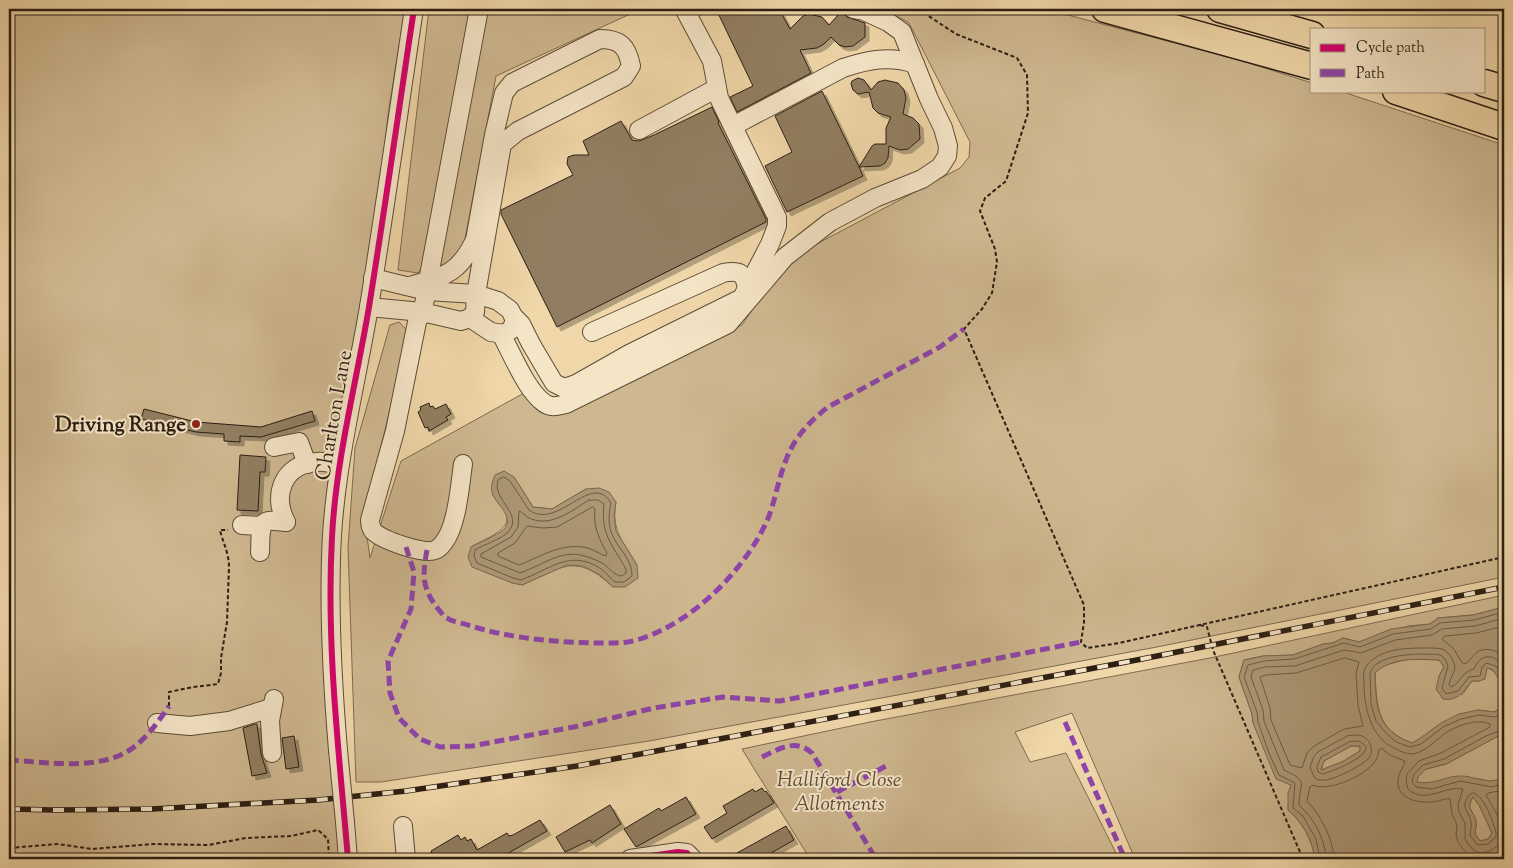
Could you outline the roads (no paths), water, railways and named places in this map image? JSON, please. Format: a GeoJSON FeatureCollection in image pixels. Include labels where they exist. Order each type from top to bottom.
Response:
{"type":"FeatureCollection","features":[{"type":"Feature","properties":{"kind":"highway"},"geometry":{"type":"LineString","coordinates":[[1105,9],[1310,65]]}},
{"type":"Feature","properties":{"kind":"highway"},"geometry":{"type":"LineString","coordinates":[[1220,9],[1310,34]]}},
{"type":"Feature","properties":{"kind":"highway"},"geometry":{"type":"LineString","coordinates":[[1486,84],[1504,89]]}},
{"type":"Feature","properties":{"kind":"highway"},"geometry":{"type":"LineString","coordinates":[[1399,92],[1504,127]]}},
{"type":"Feature","properties":{"kind":"street","name":"Charlton Lane"},"geometry":{"type":"LineString","coordinates":[[348,859],[332,679],[330,608],[332,536],[340,465],[369,307],[414,9]]}},
{"type":"Feature","properties":{"kind":"street"},"geometry":{"type":"LineString","coordinates":[[463,464],[452,527],[439,548],[429,550],[413,548],[374,532],[370,526],[370,520],[395,431],[417,322],[422,312],[428,286],[479,9]]}},
{"type":"Feature","properties":{"kind":"street"},"geometry":{"type":"LineString","coordinates":[[501,334],[532,393],[542,402],[553,407],[566,404],[728,324],[751,291],[777,226],[776,215],[718,98],[712,61],[686,12],[693,9]]}},
{"type":"Feature","properties":{"kind":"street"},"geometry":{"type":"LineString","coordinates":[[373,278],[410,286],[428,286],[476,294],[498,301],[510,310],[521,324],[554,383],[564,388],[576,384],[629,354],[742,298],[806,240],[843,214],[874,198],[922,179],[940,167],[947,156],[948,146],[943,128],[902,32],[888,22],[864,11],[853,9]]}},
{"type":"Feature","properties":{"kind":"street"},"geometry":{"type":"LineString","coordinates":[[369,307],[422,312],[461,321],[470,318],[475,312],[476,294],[502,144],[518,131],[624,77],[632,66],[629,56],[618,41],[600,39],[512,83],[504,93],[494,135],[475,240],[460,266],[428,286]]}},
{"type":"Feature","properties":{"kind":"street"},"geometry":{"type":"LineString","coordinates":[[733,126],[843,68],[862,62],[900,59],[915,64]]}},
{"type":"Feature","properties":{"kind":"street"},"geometry":{"type":"LineString","coordinates":[[639,130],[717,88]]}},
{"type":"Feature","properties":{"kind":"street"},"geometry":{"type":"LineString","coordinates":[[592,332],[723,273],[733,271],[740,273],[746,279],[751,291]]}},
{"type":"Feature","properties":{"kind":"street"},"geometry":{"type":"LineString","coordinates":[[470,318],[491,332],[501,334],[511,330],[515,320],[514,317]]}},
{"type":"Feature","properties":{"kind":"street"},"geometry":{"type":"LineString","coordinates":[[274,447],[299,442],[307,464]]}},
{"type":"Feature","properties":{"kind":"street"},"geometry":{"type":"LineString","coordinates":[[260,552],[264,522],[286,522],[280,512],[279,501],[281,488],[287,475],[301,466],[317,462],[340,465]]}},
{"type":"Feature","properties":{"kind":"street"},"geometry":{"type":"LineString","coordinates":[[237,528],[262,526]]}},
{"type":"Feature","properties":{"kind":"street"},"geometry":{"type":"LineString","coordinates":[[157,723],[190,726],[219,723],[229,721],[273,703],[272,753]]}},
{"type":"Feature","properties":{"kind":"street"},"geometry":{"type":"LineString","coordinates":[[403,826],[406,859]]}},
{"type":"Feature","properties":{"kind":"street"},"geometry":{"type":"LineString","coordinates":[[630,859],[678,852],[687,853],[693,859]]}},
{"type":"Feature","properties":{"kind":"water"},"geometry":{"type":"Polygon","coordinates":[[[504,471],[514,477],[533,507],[552,509],[586,489],[599,488],[609,492],[616,502],[614,516],[616,531],[637,565],[638,578],[625,587],[613,587],[600,575],[583,566],[567,565],[522,585],[512,583],[472,567],[468,557],[471,547],[503,530],[506,525],[507,516],[495,499],[492,490],[495,475],[504,471]]]}},
{"type":"Feature","properties":{"kind":"water"},"geometry":{"type":"Polygon","coordinates":[[[1504,607],[1504,687],[1493,670],[1487,668],[1485,679],[1472,681],[1463,692],[1452,699],[1443,699],[1436,689],[1439,676],[1444,667],[1439,660],[1414,659],[1389,664],[1375,673],[1376,696],[1380,716],[1385,724],[1400,738],[1412,743],[1441,723],[1459,714],[1478,710],[1494,712],[1504,706],[1504,733],[1446,764],[1426,769],[1418,777],[1417,782],[1434,782],[1459,776],[1488,781],[1499,779],[1504,775],[1504,859],[1315,859],[1312,845],[1306,832],[1288,810],[1288,793],[1291,785],[1276,779],[1253,723],[1252,714],[1239,677],[1244,660],[1263,656],[1293,655],[1323,644],[1333,643],[1343,638],[1359,642],[1391,629],[1430,624],[1438,618],[1473,615],[1504,607]],[[1351,746],[1324,761],[1321,770],[1342,762],[1360,751],[1360,746],[1351,746]],[[1473,797],[1470,807],[1476,822],[1475,834],[1480,841],[1488,839],[1492,833],[1479,805],[1473,797]]]}},
{"type":"Feature","properties":{"kind":"railway"},"geometry":{"type":"LineString","coordinates":[[9,809],[152,809],[318,800],[406,791],[577,766],[1142,659],[1504,587]]}},
{"type":"Feature","properties":{"kind":"place","name":"Driving Range"},"geometry":{"type":"Point","coordinates":[196,424]}},
{"type":"Feature","properties":{"kind":"park label","name":"Halliford Close Allotments"},"geometry":{"type":"Point","coordinates":[839,791]}}]}
